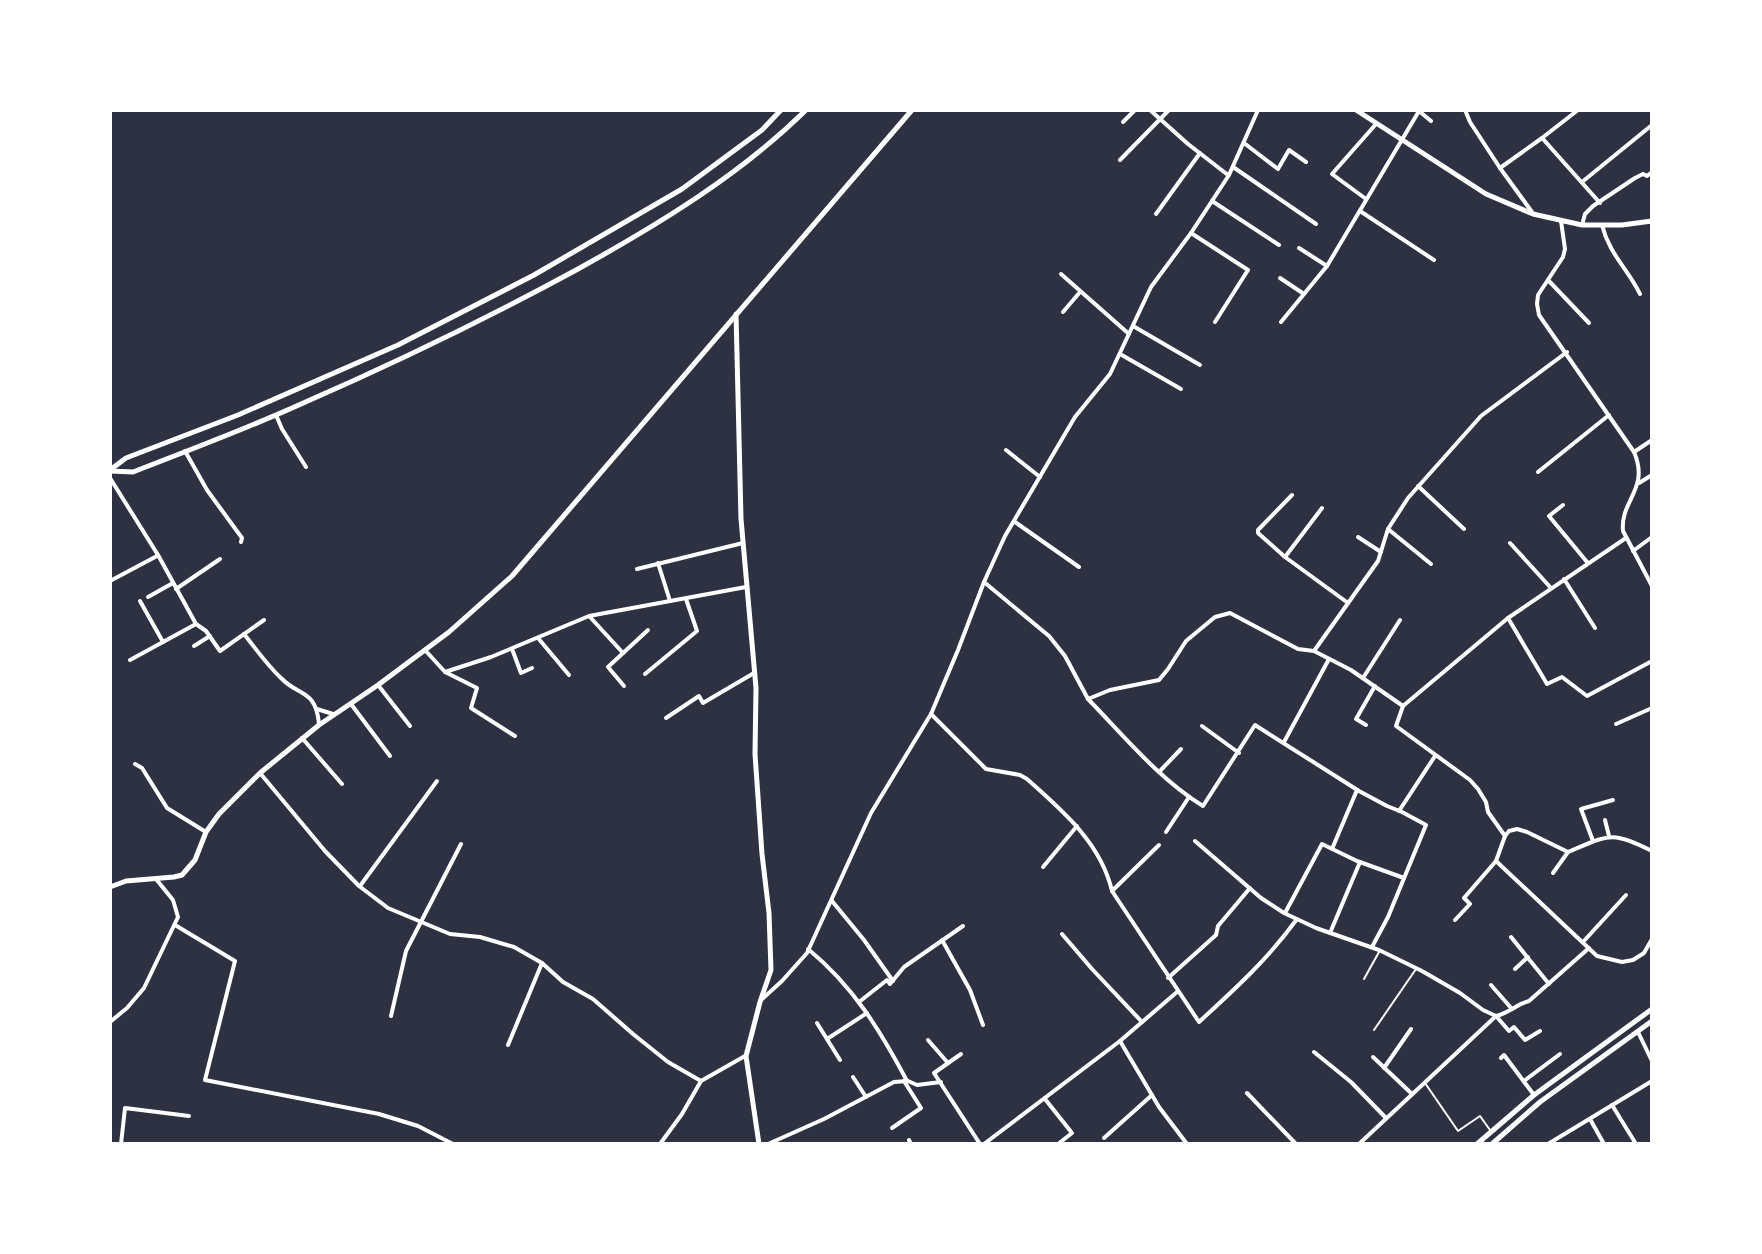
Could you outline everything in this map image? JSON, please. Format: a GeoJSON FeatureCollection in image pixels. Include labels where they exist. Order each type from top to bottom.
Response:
{"type":"FeatureCollection","features":[{"type":"Feature","properties":{"kind":"street"},"geometry":{"type":"LineString","coordinates":[[110,471],[126,458],[263,404],[398,345],[534,275],[682,189],[762,130],[781,110]]}},
{"type":"Feature","properties":{"kind":"street"},"geometry":{"type":"LineString","coordinates":[[110,471],[133,472],[276,415],[464,329],[616,248],[742,166],[806,110]]}},
{"type":"Feature","properties":{"kind":"street"},"geometry":{"type":"LineString","coordinates":[[110,887],[126,881],[182,875],[195,860],[206,832],[219,814],[260,773],[319,725],[449,632],[512,576],[912,110]]}},
{"type":"Feature","properties":{"kind":"street"},"geometry":{"type":"LineString","coordinates":[[1123,122],[1135,110]]}},
{"type":"Feature","properties":{"kind":"street"},"geometry":{"type":"LineString","coordinates":[[1150,110],[1229,175]]}},
{"type":"Feature","properties":{"kind":"street"},"geometry":{"type":"LineString","coordinates":[[1120,160],[1169,110]]}},
{"type":"Feature","properties":{"kind":"street"},"geometry":{"type":"LineString","coordinates":[[760,1002],[808,949],[871,813],[931,714],[1005,536],[1075,417],[1110,374],[1155,280],[1229,175],[1258,110]]}},
{"type":"Feature","properties":{"kind":"street"},"geometry":{"type":"LineString","coordinates":[[1357,110],[1486,194],[1533,214],[1582,225],[1652,221]]}},
{"type":"Feature","properties":{"kind":"street"},"geometry":{"type":"LineString","coordinates":[[1472,110],[1466,113],[1533,214]]}},
{"type":"Feature","properties":{"kind":"street"},"geometry":{"type":"LineString","coordinates":[[1562,110],[1569,117]]}},
{"type":"Feature","properties":{"kind":"street"},"geometry":{"type":"LineString","coordinates":[[1500,168],[1578,110]]}},
{"type":"Feature","properties":{"kind":"street"},"geometry":{"type":"LineString","coordinates":[[1281,322],[1327,266],[1419,111],[1431,121]]}},
{"type":"Feature","properties":{"kind":"street"},"geometry":{"type":"LineString","coordinates":[[1366,199],[1332,174],[1376,123]]}},
{"type":"Feature","properties":{"kind":"street"},"geometry":{"type":"LineString","coordinates":[[1582,182],[1652,125]]}},
{"type":"Feature","properties":{"kind":"street"},"geometry":{"type":"LineString","coordinates":[[1542,138],[1600,203]]}},
{"type":"Feature","properties":{"kind":"street"},"geometry":{"type":"LineString","coordinates":[[1244,143],[1278,169],[1289,150],[1306,162]]}},
{"type":"Feature","properties":{"kind":"street"},"geometry":{"type":"LineString","coordinates":[[1156,214],[1200,153]]}},
{"type":"Feature","properties":{"kind":"street"},"geometry":{"type":"LineString","coordinates":[[1233,167],[1316,224]]}},
{"type":"Feature","properties":{"kind":"street"},"geometry":{"type":"LineString","coordinates":[[1582,225],[1585,214],[1635,178],[1652,172]]}},
{"type":"Feature","properties":{"kind":"street"},"geometry":{"type":"LineString","coordinates":[[1212,201],[1279,245]]}},
{"type":"Feature","properties":{"kind":"street"},"geometry":{"type":"LineString","coordinates":[[1360,211],[1434,260]]}},
{"type":"Feature","properties":{"kind":"street"},"geometry":{"type":"LineString","coordinates":[[1561,221],[1565,249],[1538,295],[1539,315],[1634,452],[1640,467],[1637,485],[1622,522],[1626,538],[1652,586]]}},
{"type":"Feature","properties":{"kind":"street"},"geometry":{"type":"LineString","coordinates":[[1602,225],[1612,253],[1640,294]]}},
{"type":"Feature","properties":{"kind":"street"},"geometry":{"type":"LineString","coordinates":[[1191,233],[1248,270],[1215,322]]}},
{"type":"Feature","properties":{"kind":"street"},"geometry":{"type":"LineString","coordinates":[[1299,248],[1327,266]]}},
{"type":"Feature","properties":{"kind":"street"},"geometry":{"type":"LineString","coordinates":[[1061,274],[1129,334]]}},
{"type":"Feature","properties":{"kind":"street"},"geometry":{"type":"LineString","coordinates":[[1280,278],[1304,294]]}},
{"type":"Feature","properties":{"kind":"street"},"geometry":{"type":"LineString","coordinates":[[1548,280],[1589,323]]}},
{"type":"Feature","properties":{"kind":"street"},"geometry":{"type":"LineString","coordinates":[[1063,312],[1080,292]]}},
{"type":"Feature","properties":{"kind":"street"},"geometry":{"type":"LineString","coordinates":[[736,313],[738,453],[771,970],[746,1056],[759,1144]]}},
{"type":"Feature","properties":{"kind":"street"},"geometry":{"type":"LineString","coordinates":[[1132,325],[1200,365]]}},
{"type":"Feature","properties":{"kind":"street"},"geometry":{"type":"LineString","coordinates":[[1314,651],[1378,561],[1388,529],[1418,486],[1481,416],[1567,352]]}},
{"type":"Feature","properties":{"kind":"street"},"geometry":{"type":"LineString","coordinates":[[1120,354],[1181,389]]}},
{"type":"Feature","properties":{"kind":"street"},"geometry":{"type":"LineString","coordinates":[[276,415],[306,467]]}},
{"type":"Feature","properties":{"kind":"street"},"geometry":{"type":"LineString","coordinates":[[1538,472],[1609,415]]}},
{"type":"Feature","properties":{"kind":"street"},"geometry":{"type":"LineString","coordinates":[[1634,452],[1652,440]]}},
{"type":"Feature","properties":{"kind":"street"},"geometry":{"type":"LineString","coordinates":[[1006,450],[1040,477]]}},
{"type":"Feature","properties":{"kind":"street"},"geometry":{"type":"LineString","coordinates":[[185,451],[207,490],[242,538],[241,542]]}},
{"type":"Feature","properties":{"kind":"street"},"geometry":{"type":"LineString","coordinates":[[1637,485],[1652,475]]}},
{"type":"Feature","properties":{"kind":"street"},"geometry":{"type":"LineString","coordinates":[[110,478],[196,624],[210,636],[220,651],[264,620]]}},
{"type":"Feature","properties":{"kind":"street"},"geometry":{"type":"LineString","coordinates":[[1418,486],[1464,529]]}},
{"type":"Feature","properties":{"kind":"street"},"geometry":{"type":"LineString","coordinates":[[1292,495],[1258,532],[1285,557],[1348,603]]}},
{"type":"Feature","properties":{"kind":"street"},"geometry":{"type":"LineString","coordinates":[[1563,505],[1549,516],[1587,562]]}},
{"type":"Feature","properties":{"kind":"street"},"geometry":{"type":"LineString","coordinates":[[1285,557],[1322,508]]}},
{"type":"Feature","properties":{"kind":"street"},"geometry":{"type":"LineString","coordinates":[[1014,521],[1079,567]]}},
{"type":"Feature","properties":{"kind":"street"},"geometry":{"type":"LineString","coordinates":[[1388,529],[1431,564]]}},
{"type":"Feature","properties":{"kind":"street"},"geometry":{"type":"LineString","coordinates":[[1358,537],[1381,552]]}},
{"type":"Feature","properties":{"kind":"street"},"geometry":{"type":"LineString","coordinates":[[1633,551],[1652,537]]}},
{"type":"Feature","properties":{"kind":"street"},"geometry":{"type":"LineString","coordinates":[[1505,836],[1470,780],[1396,726],[1403,706],[1508,618],[1626,538]]}},
{"type":"Feature","properties":{"kind":"street"},"geometry":{"type":"LineString","coordinates":[[637,569],[743,543]]}},
{"type":"Feature","properties":{"kind":"street"},"geometry":{"type":"LineString","coordinates":[[1510,543],[1551,588]]}},
{"type":"Feature","properties":{"kind":"street"},"geometry":{"type":"LineString","coordinates":[[110,581],[158,555]]}},
{"type":"Feature","properties":{"kind":"street"},"geometry":{"type":"LineString","coordinates":[[148,597],[175,586],[220,559]]}},
{"type":"Feature","properties":{"kind":"street"},"geometry":{"type":"LineString","coordinates":[[658,563],[670,601]]}},
{"type":"Feature","properties":{"kind":"street"},"geometry":{"type":"LineString","coordinates":[[1564,579],[1595,628]]}},
{"type":"Feature","properties":{"kind":"street"},"geometry":{"type":"LineString","coordinates":[[984,582],[1036,624],[1065,656],[1088,699],[1159,772],[1203,806],[1255,725],[1357,790],[1426,825],[1388,917],[1372,947]]}},
{"type":"Feature","properties":{"kind":"street"},"geometry":{"type":"LineString","coordinates":[[445,672],[512,649],[589,616],[746,587]]}},
{"type":"Feature","properties":{"kind":"street"},"geometry":{"type":"LineString","coordinates":[[645,674],[697,631],[686,599]]}},
{"type":"Feature","properties":{"kind":"street"},"geometry":{"type":"LineString","coordinates":[[140,601],[163,642]]}},
{"type":"Feature","properties":{"kind":"street"},"geometry":{"type":"LineString","coordinates":[[1088,699],[1110,690],[1159,680],[1186,641],[1222,614],[1230,613],[1298,649],[1314,651],[1329,659],[1376,686],[1403,706]]}},
{"type":"Feature","properties":{"kind":"street"},"geometry":{"type":"LineString","coordinates":[[589,616],[623,653]]}},
{"type":"Feature","properties":{"kind":"street"},"geometry":{"type":"LineString","coordinates":[[1508,618],[1547,684],[1562,677],[1587,696],[1652,661]]}},
{"type":"Feature","properties":{"kind":"street"},"geometry":{"type":"LineString","coordinates":[[1363,678],[1400,620]]}},
{"type":"Feature","properties":{"kind":"street"},"geometry":{"type":"LineString","coordinates":[[130,660],[196,624]]}},
{"type":"Feature","properties":{"kind":"street"},"geometry":{"type":"LineString","coordinates":[[624,686],[608,667],[648,630]]}},
{"type":"Feature","properties":{"kind":"street"},"geometry":{"type":"LineString","coordinates":[[244,634],[283,681],[308,695],[317,709],[319,725]]}},
{"type":"Feature","properties":{"kind":"street"},"geometry":{"type":"LineString","coordinates":[[194,646],[210,636]]}},
{"type":"Feature","properties":{"kind":"street"},"geometry":{"type":"LineString","coordinates":[[538,638],[569,675]]}},
{"type":"Feature","properties":{"kind":"street"},"geometry":{"type":"LineString","coordinates":[[512,649],[521,673],[532,668]]}},
{"type":"Feature","properties":{"kind":"street"},"geometry":{"type":"LineString","coordinates":[[425,650],[445,672],[477,688],[471,708],[515,736]]}},
{"type":"Feature","properties":{"kind":"street"},"geometry":{"type":"LineString","coordinates":[[1284,742],[1329,659]]}},
{"type":"Feature","properties":{"kind":"street"},"geometry":{"type":"LineString","coordinates":[[666,718],[699,696],[703,703],[754,673]]}},
{"type":"Feature","properties":{"kind":"street"},"geometry":{"type":"LineString","coordinates":[[378,685],[410,726]]}},
{"type":"Feature","properties":{"kind":"street"},"geometry":{"type":"LineString","coordinates":[[1366,725],[1356,719],[1376,686]]}},
{"type":"Feature","properties":{"kind":"street"},"geometry":{"type":"LineString","coordinates":[[350,703],[390,756]]}},
{"type":"Feature","properties":{"kind":"street"},"geometry":{"type":"LineString","coordinates":[[1616,724],[1652,708]]}},
{"type":"Feature","properties":{"kind":"street"},"geometry":{"type":"LineString","coordinates":[[317,709],[332,715],[337,712]]}},
{"type":"Feature","properties":{"kind":"street"},"geometry":{"type":"LineString","coordinates":[[931,714],[986,769],[1027,779],[1087,836],[1108,875],[1112,891],[1199,1022],[1257,969],[1297,919]]}},
{"type":"Feature","properties":{"kind":"street"},"geometry":{"type":"LineString","coordinates":[[1202,726],[1239,753]]}},
{"type":"Feature","properties":{"kind":"street"},"geometry":{"type":"LineString","coordinates":[[302,738],[342,784]]}},
{"type":"Feature","properties":{"kind":"street"},"geometry":{"type":"LineString","coordinates":[[1159,772],[1181,749]]}},
{"type":"Feature","properties":{"kind":"street"},"geometry":{"type":"LineString","coordinates":[[1399,811],[1436,755]]}},
{"type":"Feature","properties":{"kind":"street"},"geometry":{"type":"LineString","coordinates":[[135,764],[142,768],[167,808],[206,832]]}},
{"type":"Feature","properties":{"kind":"street"},"geometry":{"type":"LineString","coordinates":[[260,773],[316,842],[359,886],[388,908],[450,934],[506,944],[542,963],[563,982],[593,999],[668,1062],[701,1081]]}},
{"type":"Feature","properties":{"kind":"street"},"geometry":{"type":"LineString","coordinates":[[359,886],[437,781]]}},
{"type":"Feature","properties":{"kind":"street"},"geometry":{"type":"LineString","coordinates":[[1332,849],[1357,790]]}},
{"type":"Feature","properties":{"kind":"street"},"geometry":{"type":"LineString","coordinates":[[1166,832],[1189,797]]}},
{"type":"Feature","properties":{"kind":"street"},"geometry":{"type":"LineString","coordinates":[[1593,841],[1581,809],[1613,800]]}},
{"type":"Feature","properties":{"kind":"street"},"geometry":{"type":"LineString","coordinates":[[1605,820],[1609,836]]}},
{"type":"Feature","properties":{"kind":"street"},"geometry":{"type":"LineString","coordinates":[[1043,867],[1077,826]]}},
{"type":"Feature","properties":{"kind":"street"},"geometry":{"type":"LineString","coordinates":[[1455,920],[1470,904],[1464,898],[1496,861],[1509,831],[1522,830],[1568,852]]}},
{"type":"Feature","properties":{"kind":"street"},"geometry":{"type":"LineString","coordinates":[[1553,873],[1568,852],[1609,836],[1633,841],[1652,851]]}},
{"type":"Feature","properties":{"kind":"street"},"geometry":{"type":"LineString","coordinates":[[1195,841],[1261,898],[1285,913],[1330,933],[1381,950],[1416,968],[1496,1016],[1509,1031],[1514,1027],[1525,1040],[1540,1031]]}},
{"type":"Feature","properties":{"kind":"street"},"geometry":{"type":"LineString","coordinates":[[391,1016],[406,951],[461,844]]}},
{"type":"Feature","properties":{"kind":"street"},"geometry":{"type":"LineString","coordinates":[[1285,913],[1322,844],[1404,878]]}},
{"type":"Feature","properties":{"kind":"street"},"geometry":{"type":"LineString","coordinates":[[1112,891],[1159,845]]}},
{"type":"Feature","properties":{"kind":"street"},"geometry":{"type":"LineString","coordinates":[[1496,861],[1597,956],[1622,962],[1633,960],[1644,953],[1652,939]]}},
{"type":"Feature","properties":{"kind":"street"},"geometry":{"type":"LineString","coordinates":[[1330,933],[1360,862]]}},
{"type":"Feature","properties":{"kind":"street"},"geometry":{"type":"LineString","coordinates":[[110,1022],[144,988],[178,917],[176,907],[156,879]]}},
{"type":"Feature","properties":{"kind":"street"},"geometry":{"type":"LineString","coordinates":[[1168,978],[1216,935],[1218,926],[1250,888]]}},
{"type":"Feature","properties":{"kind":"street"},"geometry":{"type":"LineString","coordinates":[[1583,942],[1626,895]]}},
{"type":"Feature","properties":{"kind":"street"},"geometry":{"type":"LineString","coordinates":[[832,901],[893,981]]}},
{"type":"Feature","properties":{"kind":"street"},"geometry":{"type":"LineString","coordinates":[[175,925],[235,961],[205,1080],[379,1114],[418,1126],[453,1144]]}},
{"type":"Feature","properties":{"kind":"street"},"geometry":{"type":"LineString","coordinates":[[859,1002],[887,980],[890,984],[904,967],[963,926]]}},
{"type":"Feature","properties":{"kind":"street"},"geometry":{"type":"LineString","coordinates":[[1062,934],[1142,1022]]}},
{"type":"Feature","properties":{"kind":"street"},"geometry":{"type":"LineString","coordinates":[[1511,937],[1549,984]]}},
{"type":"Feature","properties":{"kind":"street"},"geometry":{"type":"LineString","coordinates":[[942,940],[970,990],[983,1025]]}},
{"type":"Feature","properties":{"kind":"street"},"geometry":{"type":"LineString","coordinates":[[1359,1144],[1496,1016],[1529,1001],[1589,948]]}},
{"type":"Feature","properties":{"kind":"street"},"geometry":{"type":"LineString","coordinates":[[808,949],[845,983],[867,1013],[921,1108],[892,1128]]}},
{"type":"Feature","properties":{"kind":"street"},"geometry":{"type":"LineString","coordinates":[[1515,969],[1528,957]]}},
{"type":"Feature","properties":{"kind":"street"},"geometry":{"type":"LineString","coordinates":[[508,1045],[542,963]]}},
{"type":"Feature","properties":{"kind":"street"},"geometry":{"type":"LineString","coordinates":[[1491,985],[1512,1009]]}},
{"type":"Feature","properties":{"kind":"street"},"geometry":{"type":"LineString","coordinates":[[961,1054],[934,1073],[982,1144],[1120,1041],[1177,992]]}},
{"type":"Feature","properties":{"kind":"street"},"geometry":{"type":"LineString","coordinates":[[1477,1144],[1534,1095],[1652,1009]]}},
{"type":"Feature","properties":{"kind":"street"},"geometry":{"type":"LineString","coordinates":[[827,1039],[867,1013]]}},
{"type":"Feature","properties":{"kind":"street"},"geometry":{"type":"LineString","coordinates":[[1492,1144],[1540,1102],[1652,1021]]}},
{"type":"Feature","properties":{"kind":"street"},"geometry":{"type":"LineString","coordinates":[[817,1023],[840,1060]]}},
{"type":"Feature","properties":{"kind":"street"},"geometry":{"type":"LineString","coordinates":[[1633,1024],[1652,1061]]}},
{"type":"Feature","properties":{"kind":"street"},"geometry":{"type":"LineString","coordinates":[[1384,1068],[1411,1029]]}},
{"type":"Feature","properties":{"kind":"street"},"geometry":{"type":"LineString","coordinates":[[928,1040],[948,1063]]}},
{"type":"Feature","properties":{"kind":"street"},"geometry":{"type":"LineString","coordinates":[[1120,1041],[1152,1095],[1187,1144]]}},
{"type":"Feature","properties":{"kind":"street"},"geometry":{"type":"LineString","coordinates":[[1314,1052],[1351,1082],[1386,1118]]}},
{"type":"Feature","properties":{"kind":"street"},"geometry":{"type":"LineString","coordinates":[[1524,1081],[1560,1054]]}},
{"type":"Feature","properties":{"kind":"street"},"geometry":{"type":"LineString","coordinates":[[1501,1058],[1504,1055],[1534,1095]]}},
{"type":"Feature","properties":{"kind":"street"},"geometry":{"type":"LineString","coordinates":[[660,1144],[701,1081],[746,1056]]}},
{"type":"Feature","properties":{"kind":"street"},"geometry":{"type":"LineString","coordinates":[[1373,1057],[1412,1094]]}},
{"type":"Feature","properties":{"kind":"street"},"geometry":{"type":"LineString","coordinates":[[1586,1057],[1592,1064]]}},
{"type":"Feature","properties":{"kind":"street"},"geometry":{"type":"LineString","coordinates":[[853,1077],[866,1097]]}},
{"type":"Feature","properties":{"kind":"street"},"geometry":{"type":"LineString","coordinates":[[768,1144],[894,1082],[906,1081],[917,1085],[941,1082]]}},
{"type":"Feature","properties":{"kind":"street"},"geometry":{"type":"LineString","coordinates":[[1548,1144],[1652,1081]]}},
{"type":"Feature","properties":{"kind":"street"},"geometry":{"type":"LineString","coordinates":[[1247,1093],[1296,1144]]}},
{"type":"Feature","properties":{"kind":"street"},"geometry":{"type":"LineString","coordinates":[[1104,1138],[1152,1095]]}},
{"type":"Feature","properties":{"kind":"street"},"geometry":{"type":"LineString","coordinates":[[1044,1098],[1072,1133],[1058,1144]]}},
{"type":"Feature","properties":{"kind":"street"},"geometry":{"type":"LineString","coordinates":[[1612,1105],[1636,1144]]}},
{"type":"Feature","properties":{"kind":"street"},"geometry":{"type":"LineString","coordinates":[[121,1144],[125,1108],[189,1116]]}},
{"type":"Feature","properties":{"kind":"street"},"geometry":{"type":"LineString","coordinates":[[1590,1119],[1604,1144]]}},
{"type":"Feature","properties":{"kind":"street"},"geometry":{"type":"LineString","coordinates":[[1365,1139],[1370,1144]]}},
{"type":"Feature","properties":{"kind":"lane"},"geometry":{"type":"LineString","coordinates":[[1364,979],[1381,950]]}},
{"type":"Feature","properties":{"kind":"lane"},"geometry":{"type":"LineString","coordinates":[[1374,1030],[1416,968]]}},
{"type":"Feature","properties":{"kind":"lane"},"geometry":{"type":"LineString","coordinates":[[1424,1082],[1458,1131],[1480,1116],[1492,1132]]}}]}
